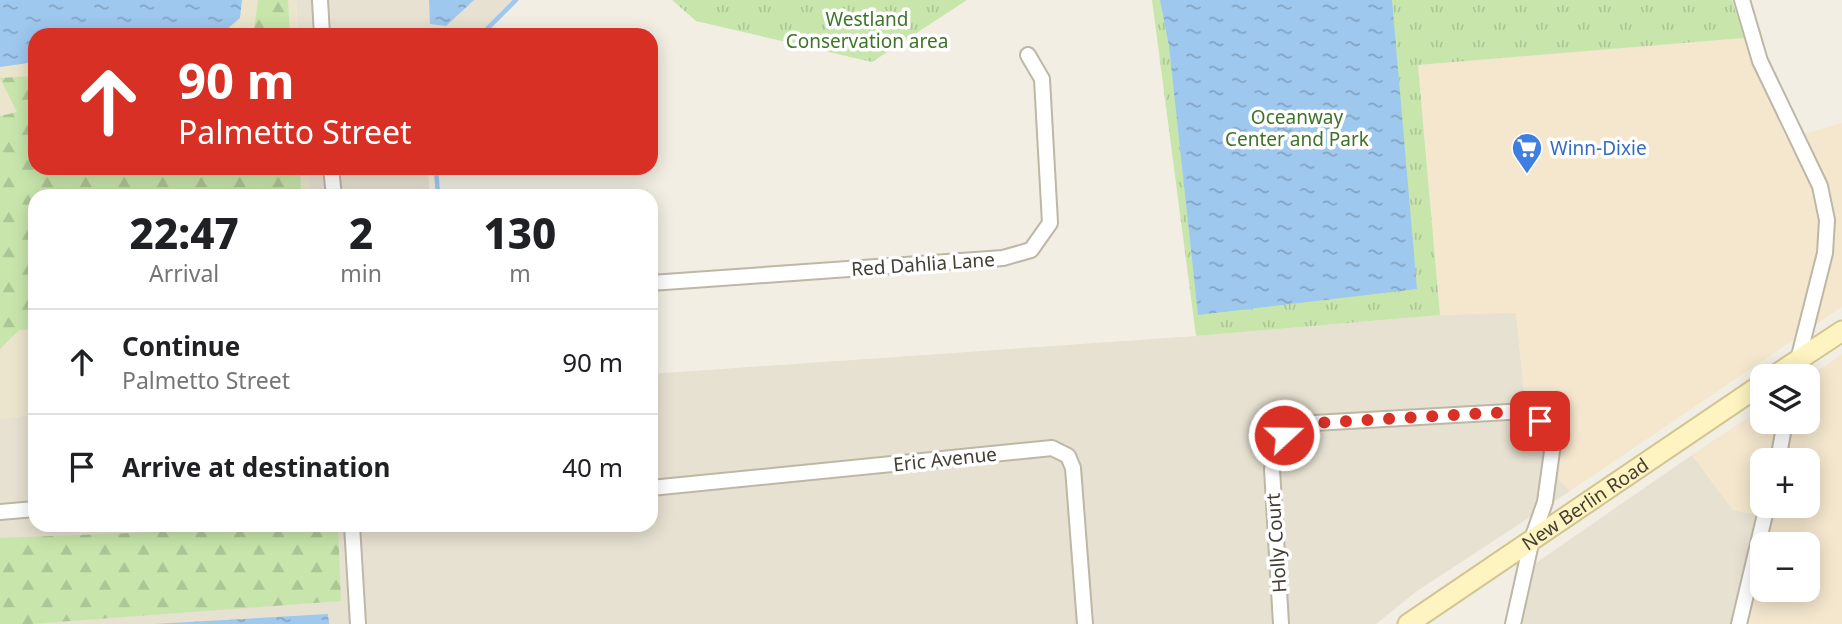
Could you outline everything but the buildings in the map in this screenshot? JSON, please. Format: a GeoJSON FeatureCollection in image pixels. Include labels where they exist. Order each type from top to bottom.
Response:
{"type":"FeatureCollection","features":[{"type":"Feature","properties":{"kind":"street"},"geometry":{"type":"LineString","coordinates":[[320,0],[322,28]]}},
{"type":"Feature","properties":{"kind":"street"},"geometry":{"type":"LineString","coordinates":[[1742,0],[1760,61],[1820,186],[1827,220],[1825,253],[1797,364]]}},
{"type":"Feature","properties":{"kind":"street","name":"Red Dahlia Lane"},"geometry":{"type":"LineString","coordinates":[[658,283],[1003,258],[1031,250],[1050,223],[1042,79],[1028,55]]}},
{"type":"Feature","properties":{"kind":"street"},"geometry":{"type":"LineString","coordinates":[[1802,364],[1842,331]]}},
{"type":"Feature","properties":{"kind":"street","name":"New Berlin Road"},"geometry":{"type":"LineString","coordinates":[[1408,624],[1750,392]]}},
{"type":"Feature","properties":{"kind":"street","name":"Holly Court"},"geometry":{"type":"LineString","coordinates":[[1281,624],[1272,469],[1276,447],[1284,435],[1299,426],[1314,423],[1526,411],[1546,426],[1553,444],[1545,502],[1532,538],[1513,624]]}},
{"type":"Feature","properties":{"kind":"street","name":"Eric Avenue"},"geometry":{"type":"LineString","coordinates":[[658,487],[1052,448],[1069,456],[1073,468],[1085,624]]}},
{"type":"Feature","properties":{"kind":"street"},"geometry":{"type":"LineString","coordinates":[[0,512],[28,510]]}},
{"type":"Feature","properties":{"kind":"street"},"geometry":{"type":"LineString","coordinates":[[1739,624],[1764,518]]}},
{"type":"Feature","properties":{"kind":"street"},"geometry":{"type":"LineString","coordinates":[[352,532],[358,624]]}},
{"type":"Feature","properties":{"kind":"shaded area"},"geometry":{"type":"Polygon","coordinates":[[[0,0],[296,0],[298,28],[28,28],[28,175],[308,175],[310,189],[28,189],[28,416],[0,418],[0,0]]]}},
{"type":"Feature","properties":{"kind":"shaded area"},"geometry":{"type":"Polygon","coordinates":[[[296,0],[515,0],[485,28],[298,28],[296,0]]]}},
{"type":"Feature","properties":{"kind":"shaded area"},"geometry":{"type":"Polygon","coordinates":[[[1744,38],[1786,139],[1842,123],[1842,307],[1758,364],[1750,364],[1750,369],[1570,491],[1559,479],[1559,441],[1549,420],[1525,402],[1516,313],[1440,315],[1418,65],[1744,38]]]}},
{"type":"Feature","properties":{"kind":"shaded area"},"geometry":{"type":"Polygon","coordinates":[[[308,175],[428,175],[430,189],[310,189],[308,175]]]}},
{"type":"Feature","properties":{"kind":"shaded area"},"geometry":{"type":"Polygon","coordinates":[[[1516,312],[1525,402],[1548,420],[1559,441],[1559,479],[1570,491],[1417,591],[1376,624],[0,624],[0,418],[28,416],[28,532],[658,532],[658,374],[1196,336],[1440,315],[1516,312]]]}},
{"type":"Feature","properties":{"kind":"shaded area"},"geometry":{"type":"Polygon","coordinates":[[[1842,354],[1842,624],[1745,624],[1750,602],[1820,602],[1820,532],[1768,532],[1771,518],[1820,518],[1820,448],[1750,448],[1750,514],[1733,510],[1692,455],[1750,416],[1750,434],[1820,434],[1820,370],[1842,354]]]}},
{"type":"Feature","properties":{"kind":"shaded area"},"geometry":{"type":"Polygon","coordinates":[[[1692,455],[1733,510],[1750,513],[1750,518],[1772,518],[1768,532],[1750,532],[1751,602],[1745,624],[1506,624],[1517,576],[1692,455]]]}},
{"type":"Feature","properties":{"kind":"green space"},"geometry":{"type":"Polygon","coordinates":[[[258,0],[288,0],[290,28],[254,28],[258,0]]]}},
{"type":"Feature","properties":{"kind":"green space","name":"Westland Conservation area"},"geometry":{"type":"Polygon","coordinates":[[[672,0],[967,0],[872,62],[696,21],[672,0]]]}},
{"type":"Feature","properties":{"kind":"green space","name":"Oceanway Center and Park"},"geometry":{"type":"Polygon","coordinates":[[[1152,0],[1732,0],[1744,38],[1418,65],[1440,315],[1196,336],[1152,0]]]}},
{"type":"Feature","properties":{"kind":"green space"},"geometry":{"type":"Polygon","coordinates":[[[28,76],[28,175],[300,175],[301,189],[28,189],[28,329],[19,330],[0,349],[0,116],[17,112],[0,78],[28,76]]]}},
{"type":"Feature","properties":{"kind":"green space"},"geometry":{"type":"Polygon","coordinates":[[[156,532],[338,532],[341,601],[0,624],[0,538],[156,532]]]}},
{"type":"Feature","properties":{"kind":"water"},"geometry":{"type":"Polygon","coordinates":[[[0,0],[242,0],[240,18],[228,28],[28,28],[28,63],[0,67],[0,0]]]}},
{"type":"Feature","properties":{"kind":"water"},"geometry":{"type":"Polygon","coordinates":[[[429,0],[474,0],[446,26],[430,24],[429,0]]]}},
{"type":"Feature","properties":{"kind":"water","name":"Oceanway Center and Park"},"geometry":{"type":"Polygon","coordinates":[[[1160,0],[1392,0],[1417,289],[1198,315],[1169,46],[1160,0]]]}},
{"type":"Feature","properties":{"kind":"water"},"geometry":{"type":"Polygon","coordinates":[[[328,614],[329,624],[154,624],[328,614]]]}},
{"type":"Feature","properties":{"kind":"waterway"},"geometry":{"type":"LineString","coordinates":[[488,28],[516,0]]}},
{"type":"Feature","properties":{"kind":"waterway"},"geometry":{"type":"LineString","coordinates":[[436,175],[438,189]]}},
{"type":"Feature","properties":{"kind":"place","name":"Winn-Dixie"},"geometry":{"type":"Point","coordinates":[1527,175]}},
{"type":"Feature","properties":{"kind":"route"},"geometry":{"type":"LineString","coordinates":[[1284,435],[1299,426],[1314,423],[1462,414],[1526,411],[1540,421]]}}]}
